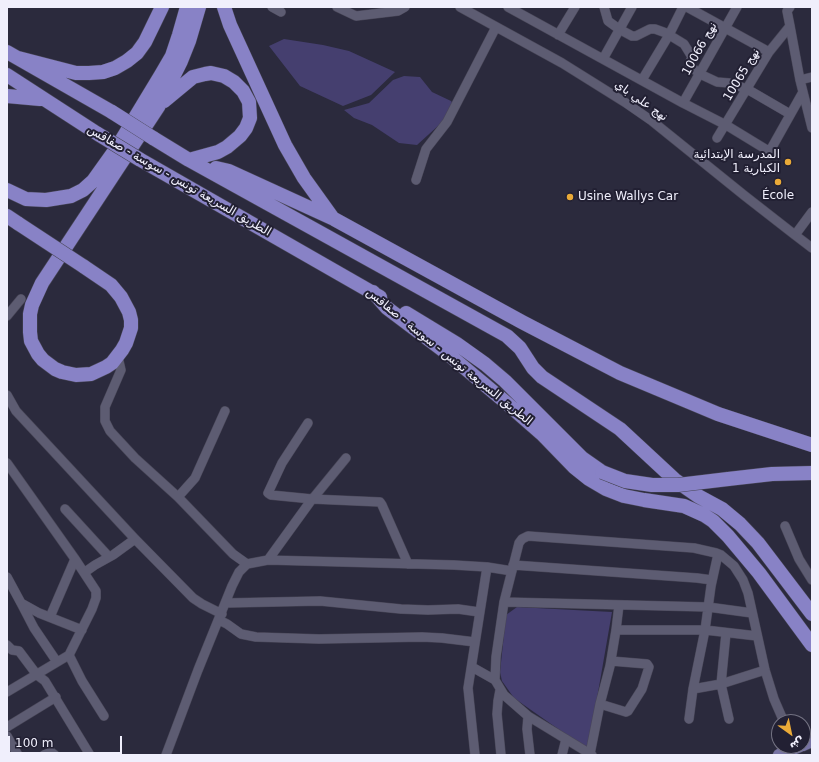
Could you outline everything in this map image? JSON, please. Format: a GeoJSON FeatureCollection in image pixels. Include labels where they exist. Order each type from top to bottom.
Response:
{"type":"FeatureCollection","features":[{"type":"Feature","properties":{"kind":"highway"},"geometry":{"type":"LineString","coordinates":[[12,55],[76,73],[90,74],[103,72],[115,68],[132,57],[145,42],[162,7]]}},
{"type":"Feature","properties":{"kind":"highway"},"geometry":{"type":"LineString","coordinates":[[7,190],[20,197],[31,200],[46,200],[71,196],[83,190],[128,153],[162,75],[172,56],[180,35],[187,7]]}},
{"type":"Feature","properties":{"kind":"highway"},"geometry":{"type":"LineString","coordinates":[[7,216],[19,224],[83,266],[111,285],[121,296],[129,312],[131,320],[129,336],[118,357],[106,367],[91,374],[76,376],[62,372],[49,365],[38,354],[31,340],[30,323],[32,305],[38,290],[128,153],[158,107],[181,61],[199,7]]}},
{"type":"Feature","properties":{"kind":"highway"},"geometry":{"type":"LineString","coordinates":[[224,7],[230,25],[285,145],[307,183],[334,219]]}},
{"type":"Feature","properties":{"kind":"highway","name":"الطريق السريعة تونس - سوسة - صفاقس"},"geometry":{"type":"LineString","coordinates":[[12,55],[112,112],[189,160],[507,336],[520,348],[533,368],[542,377],[620,429],[675,480],[698,496],[722,509],[740,524],[758,543],[812,614]]}},
{"type":"Feature","properties":{"kind":"highway"},"geometry":{"type":"LineString","coordinates":[[158,107],[187,81],[205,74],[217,74],[229,79],[234,82],[246,96],[249,102],[250,113],[248,123],[243,133],[231,144],[218,152],[189,160]]}},
{"type":"Feature","properties":{"kind":"highway","name":"الطريق السريعة تونس - سوسة - صفاقس"},"geometry":{"type":"LineString","coordinates":[[7,76],[128,153],[373,292],[387,308],[448,354],[503,400],[542,434],[574,467],[589,479],[606,489],[624,496],[684,506],[713,521],[728,536],[759,573],[812,645]]}},
{"type":"Feature","properties":{"kind":"highway"},"geometry":{"type":"LineString","coordinates":[[7,96],[44,100]]}},
{"type":"Feature","properties":{"kind":"highway"},"geometry":{"type":"LineString","coordinates":[[206,169],[216,168],[229,171],[334,219],[522,322],[620,373],[718,414],[812,445]]}},
{"type":"Feature","properties":{"kind":"highway"},"geometry":{"type":"LineString","coordinates":[[373,292],[485,364],[505,381],[582,458],[602,472],[621,480],[652,485],[678,485],[772,474],[812,473]]}},
{"type":"Feature","properties":{"kind":"street"},"geometry":{"type":"LineString","coordinates":[[272,7],[281,12]]}},
{"type":"Feature","properties":{"kind":"street"},"geometry":{"type":"LineString","coordinates":[[337,7],[356,16],[398,11],[405,7]]}},
{"type":"Feature","properties":{"kind":"street"},"geometry":{"type":"LineString","coordinates":[[508,7],[520,10],[558,35],[726,125],[769,150],[804,92]]}},
{"type":"Feature","properties":{"kind":"street"},"geometry":{"type":"LineString","coordinates":[[558,35],[575,7]]}},
{"type":"Feature","properties":{"kind":"street"},"geometry":{"type":"LineString","coordinates":[[604,7],[608,21],[619,29],[632,36],[636,36],[650,29],[660,30],[684,44],[692,57],[690,66],[700,74],[717,82],[729,83],[747,89],[790,114]]}},
{"type":"Feature","properties":{"kind":"street"},"geometry":{"type":"LineString","coordinates":[[603,59],[632,7]]}},
{"type":"Feature","properties":{"kind":"street"},"geometry":{"type":"LineString","coordinates":[[642,80],[670,35],[683,7]]}},
{"type":"Feature","properties":{"kind":"street"},"geometry":{"type":"LineString","coordinates":[[687,7],[769,52]]}},
{"type":"Feature","properties":{"kind":"street","name":"نهج 10066"},"geometry":{"type":"LineString","coordinates":[[683,103],[737,7]]}},
{"type":"Feature","properties":{"kind":"street","name":"نهج علي باي"},"geometry":{"type":"LineString","coordinates":[[462,8],[562,62],[652,121],[812,248]]}},
{"type":"Feature","properties":{"kind":"street"},"geometry":{"type":"LineString","coordinates":[[788,8],[800,80],[810,109],[812,128]]}},
{"type":"Feature","properties":{"kind":"street","name":"نهج 10065"},"geometry":{"type":"LineString","coordinates":[[717,138],[769,52],[790,26]]}},
{"type":"Feature","properties":{"kind":"street"},"geometry":{"type":"LineString","coordinates":[[416,180],[426,149],[447,122],[496,27]]}},
{"type":"Feature","properties":{"kind":"street"},"geometry":{"type":"LineString","coordinates":[[800,80],[812,77]]}},
{"type":"Feature","properties":{"kind":"street"},"geometry":{"type":"LineString","coordinates":[[812,212],[798,237],[812,239]]}},
{"type":"Feature","properties":{"kind":"street"},"geometry":{"type":"LineString","coordinates":[[7,316],[21,299]]}},
{"type":"Feature","properties":{"kind":"street"},"geometry":{"type":"LineString","coordinates":[[118,357],[121,370],[105,407],[105,421],[110,430],[135,458],[178,497],[229,550],[247,564]]}},
{"type":"Feature","properties":{"kind":"street"},"geometry":{"type":"LineString","coordinates":[[7,394],[16,411],[135,539],[193,598],[241,634],[256,637],[422,637],[475,642]]}},
{"type":"Feature","properties":{"kind":"street"},"geometry":{"type":"LineString","coordinates":[[178,497],[195,478],[225,411]]}},
{"type":"Feature","properties":{"kind":"street"},"geometry":{"type":"LineString","coordinates":[[308,423],[282,463],[268,493],[271,495],[312,499],[380,502],[408,564]]}},
{"type":"Feature","properties":{"kind":"street"},"geometry":{"type":"LineString","coordinates":[[268,560],[312,499],[346,458]]}},
{"type":"Feature","properties":{"kind":"street"},"geometry":{"type":"LineString","coordinates":[[7,463],[96,591],[96,598],[69,655],[7,692]]}},
{"type":"Feature","properties":{"kind":"street"},"geometry":{"type":"LineString","coordinates":[[65,509],[109,557]]}},
{"type":"Feature","properties":{"kind":"street"},"geometry":{"type":"LineString","coordinates":[[785,526],[799,559],[811,577]]}},
{"type":"Feature","properties":{"kind":"street"},"geometry":{"type":"LineString","coordinates":[[619,605],[611,661],[600,704],[591,755],[528,716],[510,701],[500,690],[495,680],[496,657],[504,602],[519,543],[522,539],[528,536],[694,548],[718,554],[734,566],[740,574],[748,594],[765,670],[781,714]]}},
{"type":"Feature","properties":{"kind":"street"},"geometry":{"type":"LineString","coordinates":[[84,572],[135,539]]}},
{"type":"Feature","properties":{"kind":"street"},"geometry":{"type":"LineString","coordinates":[[689,719],[693,689],[705,630],[712,580],[718,554]]}},
{"type":"Feature","properties":{"kind":"street"},"geometry":{"type":"LineString","coordinates":[[50,617],[75,559]]}},
{"type":"Feature","properties":{"kind":"street"},"geometry":{"type":"LineString","coordinates":[[166,755],[226,602],[239,572],[247,564],[268,560],[408,564],[512,568],[712,580]]}},
{"type":"Feature","properties":{"kind":"street"},"geometry":{"type":"LineString","coordinates":[[475,755],[468,695],[486,567]]}},
{"type":"Feature","properties":{"kind":"street"},"geometry":{"type":"LineString","coordinates":[[7,577],[34,628],[57,662]]}},
{"type":"Feature","properties":{"kind":"street"},"geometry":{"type":"LineString","coordinates":[[226,602],[320,601],[400,609],[428,610],[458,608],[479,612]]}},
{"type":"Feature","properties":{"kind":"street"},"geometry":{"type":"LineString","coordinates":[[504,602],[559,605],[708,607],[752,614]]}},
{"type":"Feature","properties":{"kind":"street"},"geometry":{"type":"LineString","coordinates":[[21,603],[82,630]]}},
{"type":"Feature","properties":{"kind":"street"},"geometry":{"type":"LineString","coordinates":[[616,630],[705,630],[757,636]]}},
{"type":"Feature","properties":{"kind":"street"},"geometry":{"type":"LineString","coordinates":[[726,633],[721,684],[729,719]]}},
{"type":"Feature","properties":{"kind":"street"},"geometry":{"type":"LineString","coordinates":[[7,645],[12,650],[19,651],[37,675],[44,681],[56,697],[90,755]]}},
{"type":"Feature","properties":{"kind":"street"},"geometry":{"type":"LineString","coordinates":[[69,655],[82,682],[104,716]]}},
{"type":"Feature","properties":{"kind":"street"},"geometry":{"type":"LineString","coordinates":[[600,704],[626,712],[628,711],[642,689],[649,666],[647,664],[611,661]]}},
{"type":"Feature","properties":{"kind":"street"},"geometry":{"type":"LineString","coordinates":[[472,667],[495,680]]}},
{"type":"Feature","properties":{"kind":"street"},"geometry":{"type":"LineString","coordinates":[[693,689],[721,684],[765,670]]}},
{"type":"Feature","properties":{"kind":"street"},"geometry":{"type":"LineString","coordinates":[[500,690],[497,714],[501,755]]}},
{"type":"Feature","properties":{"kind":"street"},"geometry":{"type":"LineString","coordinates":[[7,727],[56,697]]}},
{"type":"Feature","properties":{"kind":"street"},"geometry":{"type":"LineString","coordinates":[[528,716],[527,729],[530,755]]}},
{"type":"Feature","properties":{"kind":"street"},"geometry":{"type":"LineString","coordinates":[[7,736],[18,755]]}},
{"type":"Feature","properties":{"kind":"street"},"geometry":{"type":"LineString","coordinates":[[562,755],[566,739]]}},
{"type":"Feature","properties":{"kind":"street"},"geometry":{"type":"LineString","coordinates":[[44,755],[51,752],[55,755]]}},
{"type":"Feature","properties":{"kind":"shaded area"},"geometry":{"type":"Polygon","coordinates":[[[284,39],[349,51],[395,72],[371,95],[343,106],[300,86],[269,46],[284,39]]]}},
{"type":"Feature","properties":{"kind":"shaded area"},"geometry":{"type":"Polygon","coordinates":[[[404,76],[420,77],[432,92],[451,101],[454,105],[450,115],[417,145],[399,143],[372,125],[354,118],[344,110],[369,103],[393,80],[404,76]]]}},
{"type":"Feature","properties":{"kind":"shaded area"},"geometry":{"type":"Polygon","coordinates":[[[517,607],[612,612],[588,750],[514,698],[502,681],[500,672],[506,615],[517,607]]]}},
{"type":"Feature","properties":{"kind":"place","name":"المدرسة الإبتدائية الكبارية 1"},"geometry":{"type":"Point","coordinates":[788,162]}},
{"type":"Feature","properties":{"kind":"place","name":"École"},"geometry":{"type":"Point","coordinates":[778,182]}},
{"type":"Feature","properties":{"kind":"place","name":"Usine Wallys Car"},"geometry":{"type":"Point","coordinates":[570,197]}}]}
